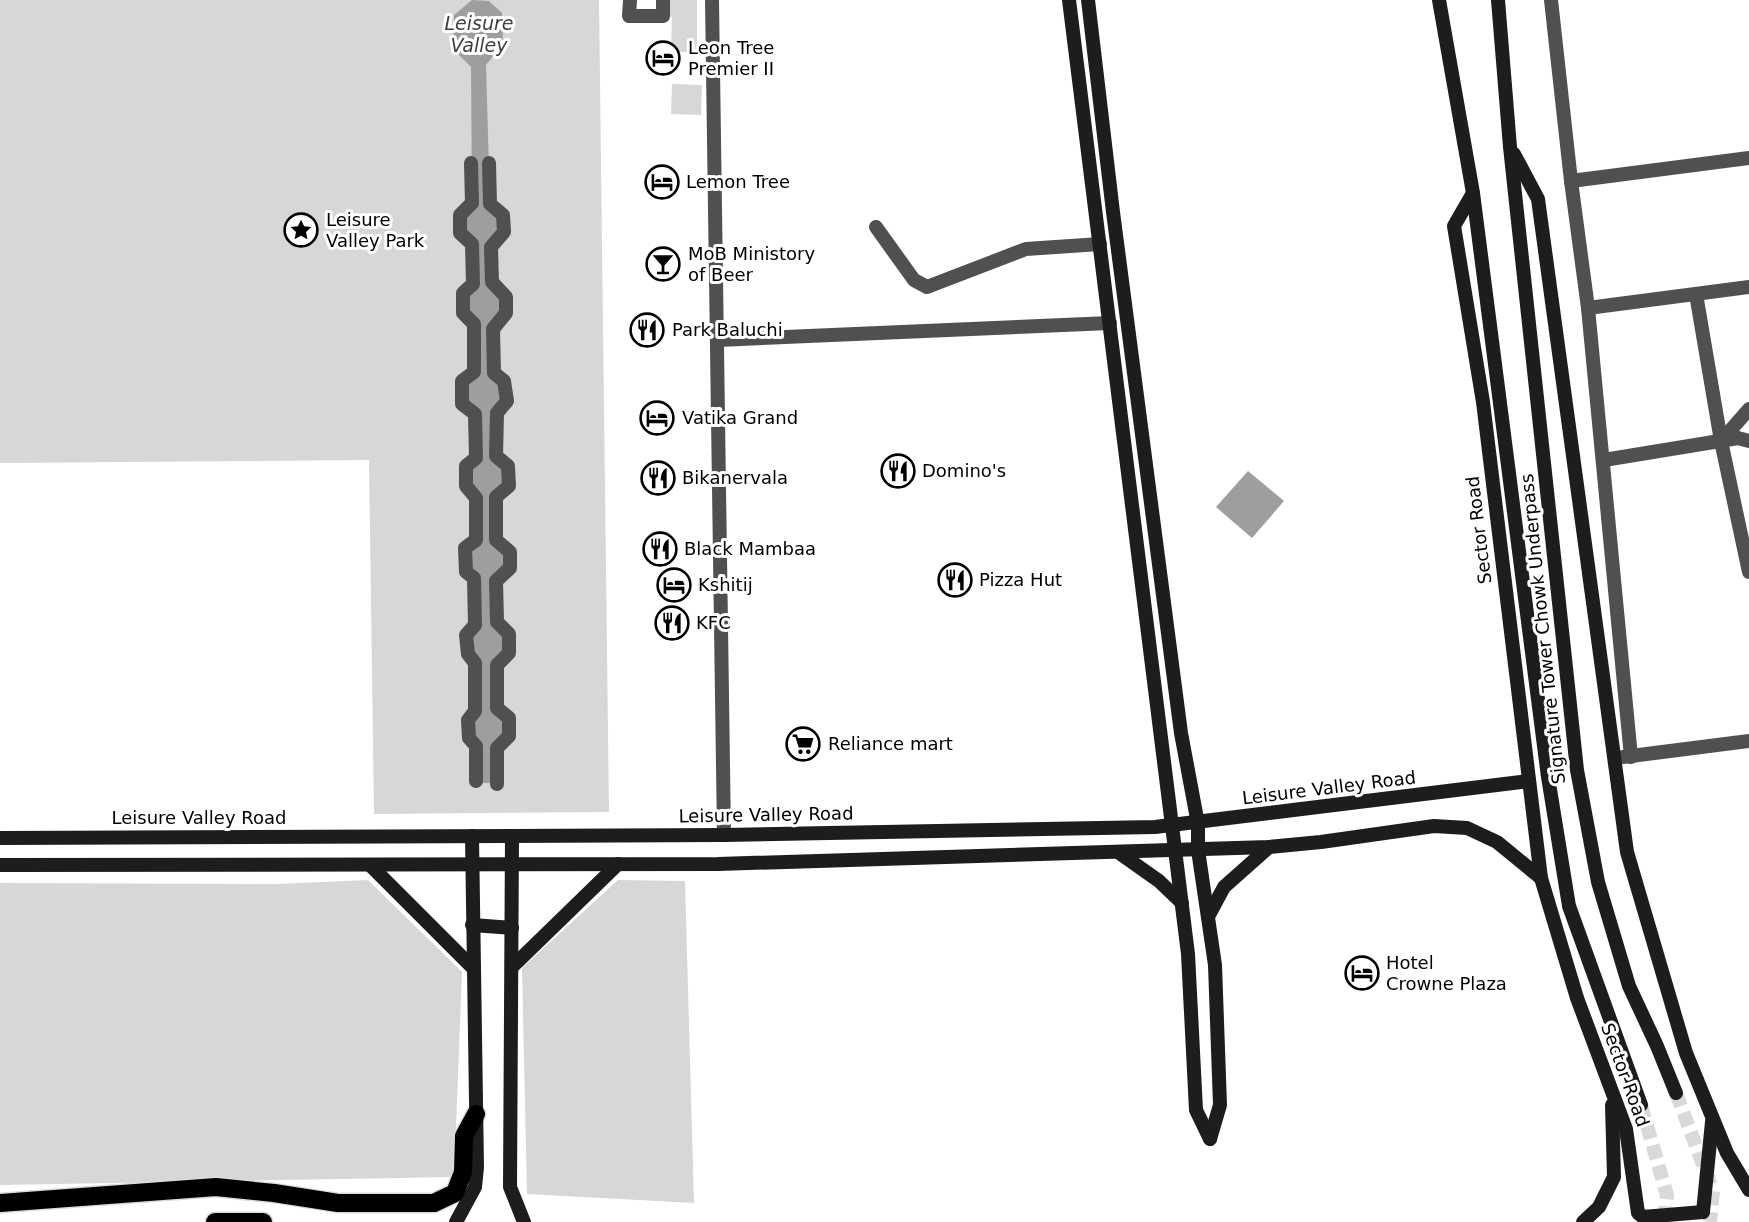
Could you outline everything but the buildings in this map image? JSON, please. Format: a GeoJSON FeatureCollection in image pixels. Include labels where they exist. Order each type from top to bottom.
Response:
{"type":"FeatureCollection","features":[{"type":"Feature","properties":{"kind":"main road"},"geometry":{"type":"LineString","coordinates":[[0,1203],[216,1187],[338,1203],[434,1203],[455,1193],[463,1172],[464,1136],[476,1114]]}},
{"type":"Feature","properties":{"kind":"main road"},"geometry":{"type":"LineString","coordinates":[[215,1222],[263,1222]]}},
{"type":"Feature","properties":{"kind":"street"},"geometry":{"type":"LineString","coordinates":[[629,0],[629,16],[663,16],[663,0]]}},
{"type":"Feature","properties":{"kind":"street"},"geometry":{"type":"LineString","coordinates":[[712,0],[724,835]]}},
{"type":"Feature","properties":{"kind":"street"},"geometry":{"type":"LineString","coordinates":[[1069,0],[1188,954],[1196,1110],[1210,1139],[1220,1105],[1215,965],[1198,850],[1198,824],[1181,733],[1088,0]]}},
{"type":"Feature","properties":{"kind":"street"},"geometry":{"type":"LineString","coordinates":[[1439,0],[1473,193]]}},
{"type":"Feature","properties":{"kind":"street","name":"Sector Road"},"geometry":{"type":"LineString","coordinates":[[1473,193],[1454,226],[1483,402],[1541,878],[1577,998],[1626,1129],[1637,1213],[1643,1217],[1698,1217],[1712,1121],[1686,1053],[1627,852],[1538,199],[1510,147],[1498,0]]}},
{"type":"Feature","properties":{"kind":"street"},"geometry":{"type":"LineString","coordinates":[[1551,0],[1588,308],[1631,757]]}},
{"type":"Feature","properties":{"kind":"street","name":"Signature Tower Chowk Underpass"},"geometry":{"type":"LineString","coordinates":[[1510,147],[1577,770],[1598,883],[1629,986],[1676,1093]]}},
{"type":"Feature","properties":{"kind":"street"},"geometry":{"type":"LineString","coordinates":[[1571,181],[1749,158]]}},
{"type":"Feature","properties":{"kind":"street"},"geometry":{"type":"LineString","coordinates":[[471,163],[472,202],[460,215],[460,233],[472,244],[473,284],[463,293],[463,313],[474,324],[474,372],[462,381],[462,404],[475,414],[476,458],[466,466],[466,486],[476,498],[476,540],[465,548],[466,572],[474,578],[475,625],[466,635],[468,653],[475,663],[475,711],[468,720],[469,738],[476,746],[476,781]]}},
{"type":"Feature","properties":{"kind":"street"},"geometry":{"type":"LineString","coordinates":[[489,163],[490,204]]}},
{"type":"Feature","properties":{"kind":"street","name":"Signature Tower Chowk Underpass"},"geometry":{"type":"LineString","coordinates":[[1473,193],[1549,778],[1569,906],[1641,1105]]}},
{"type":"Feature","properties":{"kind":"street"},"geometry":{"type":"LineString","coordinates":[[472,202],[490,204],[503,215],[503,232],[491,247],[492,282],[506,297],[506,313],[493,329],[494,373],[504,381],[507,401],[497,413],[496,456],[508,466],[509,486],[496,497],[496,540],[510,552],[510,568],[496,580],[497,622],[509,634],[509,653],[497,666],[497,708],[509,718],[509,736],[497,748],[497,784]]}},
{"type":"Feature","properties":{"kind":"street"},"geometry":{"type":"LineString","coordinates":[[876,227],[914,280],[927,287],[1026,249],[1100,244]]}},
{"type":"Feature","properties":{"kind":"street"},"geometry":{"type":"LineString","coordinates":[[1588,308],[1749,287]]}},
{"type":"Feature","properties":{"kind":"street"},"geometry":{"type":"LineString","coordinates":[[1696,294],[1721,442],[1747,544],[1749,572]]}},
{"type":"Feature","properties":{"kind":"street"},"geometry":{"type":"LineString","coordinates":[[718,340],[1110,323]]}},
{"type":"Feature","properties":{"kind":"street"},"geometry":{"type":"LineString","coordinates":[[1721,442],[1749,409]]}},
{"type":"Feature","properties":{"kind":"street"},"geometry":{"type":"LineString","coordinates":[[1604,460],[1738,438],[1749,441]]}},
{"type":"Feature","properties":{"kind":"street"},"geometry":{"type":"LineString","coordinates":[[1615,757],[1749,741]]}},
{"type":"Feature","properties":{"kind":"street","name":"Leisure Valley Road"},"geometry":{"type":"LineString","coordinates":[[0,838],[724,835],[1172,826],[1529,781]]}},
{"type":"Feature","properties":{"kind":"street"},"geometry":{"type":"LineString","coordinates":[[0,865],[718,864],[1269,847],[1434,826],[1467,828],[1497,842],[1541,878]]}},
{"type":"Feature","properties":{"kind":"street"},"geometry":{"type":"LineString","coordinates":[[456,1222],[475,1186],[472,836]]}},
{"type":"Feature","properties":{"kind":"street"},"geometry":{"type":"LineString","coordinates":[[512,836],[510,1187],[524,1222]]}},
{"type":"Feature","properties":{"kind":"street"},"geometry":{"type":"LineString","coordinates":[[1209,915],[1224,887],[1269,847]]}},
{"type":"Feature","properties":{"kind":"street"},"geometry":{"type":"LineString","coordinates":[[1118,852],[1159,881],[1182,903]]}},
{"type":"Feature","properties":{"kind":"street"},"geometry":{"type":"LineString","coordinates":[[512,967],[618,864]]}},
{"type":"Feature","properties":{"kind":"street"},"geometry":{"type":"LineString","coordinates":[[370,865],[473,968]]}},
{"type":"Feature","properties":{"kind":"street"},"geometry":{"type":"LineString","coordinates":[[472,925],[512,928]]}},
{"type":"Feature","properties":{"kind":"street"},"geometry":{"type":"LineString","coordinates":[[1583,1222],[1599,1207],[1614,1177],[1612,1094]]}},
{"type":"Feature","properties":{"kind":"street"},"geometry":{"type":"LineString","coordinates":[[1712,1121],[1749,1190]]}},
{"type":"Feature","properties":{"kind":"shaded area","name":"Leisure Valley Park"},"geometry":{"type":"Polygon","coordinates":[[[0,0],[599,0],[609,812],[374,814],[369,460],[0,463],[0,0]]]}},
{"type":"Feature","properties":{"kind":"shaded area"},"geometry":{"type":"Polygon","coordinates":[[[663,0],[697,0],[697,52],[671,52],[672,17],[663,16],[663,0]]]}},
{"type":"Feature","properties":{"kind":"shaded area"},"geometry":{"type":"Polygon","coordinates":[[[672,84],[702,85],[701,115],[671,114],[672,84]]]}},
{"type":"Feature","properties":{"kind":"shaded area"},"geometry":{"type":"Polygon","coordinates":[[[368,880],[462,972],[454,1177],[0,1185],[0,883],[278,884],[368,880]]]}},
{"type":"Feature","properties":{"kind":"shaded area"},"geometry":{"type":"Polygon","coordinates":[[[618,880],[685,881],[694,1203],[527,1194],[522,968],[618,880]]]}},
{"type":"Feature","properties":{"kind":"water","name":"Leisure Valley"},"geometry":{"type":"Polygon","coordinates":[[[472,0],[489,1],[502,13],[503,44],[486,65],[490,204],[503,215],[491,247],[492,282],[506,297],[493,329],[494,373],[504,381],[497,413],[496,456],[509,486],[496,497],[496,539],[510,552],[496,581],[497,621],[509,634],[497,666],[497,707],[509,718],[497,748],[496,783],[477,783],[469,738],[475,711],[468,654],[475,625],[465,548],[476,540],[476,498],[466,486],[476,457],[475,414],[462,404],[462,381],[474,372],[474,324],[463,313],[473,283],[472,244],[460,233],[472,202],[471,67],[453,49],[454,15],[472,0]]]}},
{"type":"Feature","properties":{"kind":"water"},"geometry":{"type":"Polygon","coordinates":[[[1248,471],[1284,501],[1252,538],[1216,507],[1248,471]]]}},
{"type":"Feature","properties":{"kind":"tunnel"},"geometry":{"type":"LineString","coordinates":[[1676,1093],[1713,1191],[1710,1222]]}},
{"type":"Feature","properties":{"kind":"tunnel"},"geometry":{"type":"LineString","coordinates":[[1641,1105],[1667,1195],[1664,1222]]}},
{"type":"Feature","properties":{"kind":"place","name":"Leon Tree Premier II"},"geometry":{"type":"Point","coordinates":[663,58]}},
{"type":"Feature","properties":{"kind":"place","name":"Lemon Tree"},"geometry":{"type":"Point","coordinates":[662,182]}},
{"type":"Feature","properties":{"kind":"place","name":"Leisure Valley Park"},"geometry":{"type":"Point","coordinates":[301,230]}},
{"type":"Feature","properties":{"kind":"place","name":"MoB Ministory of Beer"},"geometry":{"type":"Point","coordinates":[663,264]}},
{"type":"Feature","properties":{"kind":"place","name":"Park Baluchi"},"geometry":{"type":"Point","coordinates":[647,330]}},
{"type":"Feature","properties":{"kind":"place","name":"Vatika Grand"},"geometry":{"type":"Point","coordinates":[657,418]}},
{"type":"Feature","properties":{"kind":"place","name":"Domino's"},"geometry":{"type":"Point","coordinates":[898,471]}},
{"type":"Feature","properties":{"kind":"place","name":"Bikanervala"},"geometry":{"type":"Point","coordinates":[658,478]}},
{"type":"Feature","properties":{"kind":"place","name":"Black Mambaa"},"geometry":{"type":"Point","coordinates":[660,549]}},
{"type":"Feature","properties":{"kind":"place","name":"Pizza Hut"},"geometry":{"type":"Point","coordinates":[955,580]}},
{"type":"Feature","properties":{"kind":"place","name":"Kshitij"},"geometry":{"type":"Point","coordinates":[674,585]}},
{"type":"Feature","properties":{"kind":"place","name":"KFC"},"geometry":{"type":"Point","coordinates":[672,623]}},
{"type":"Feature","properties":{"kind":"place","name":"Reliance mart"},"geometry":{"type":"Point","coordinates":[803,744]}},
{"type":"Feature","properties":{"kind":"place","name":"Hotel Crowne Plaza"},"geometry":{"type":"Point","coordinates":[1362,973]}}]}
